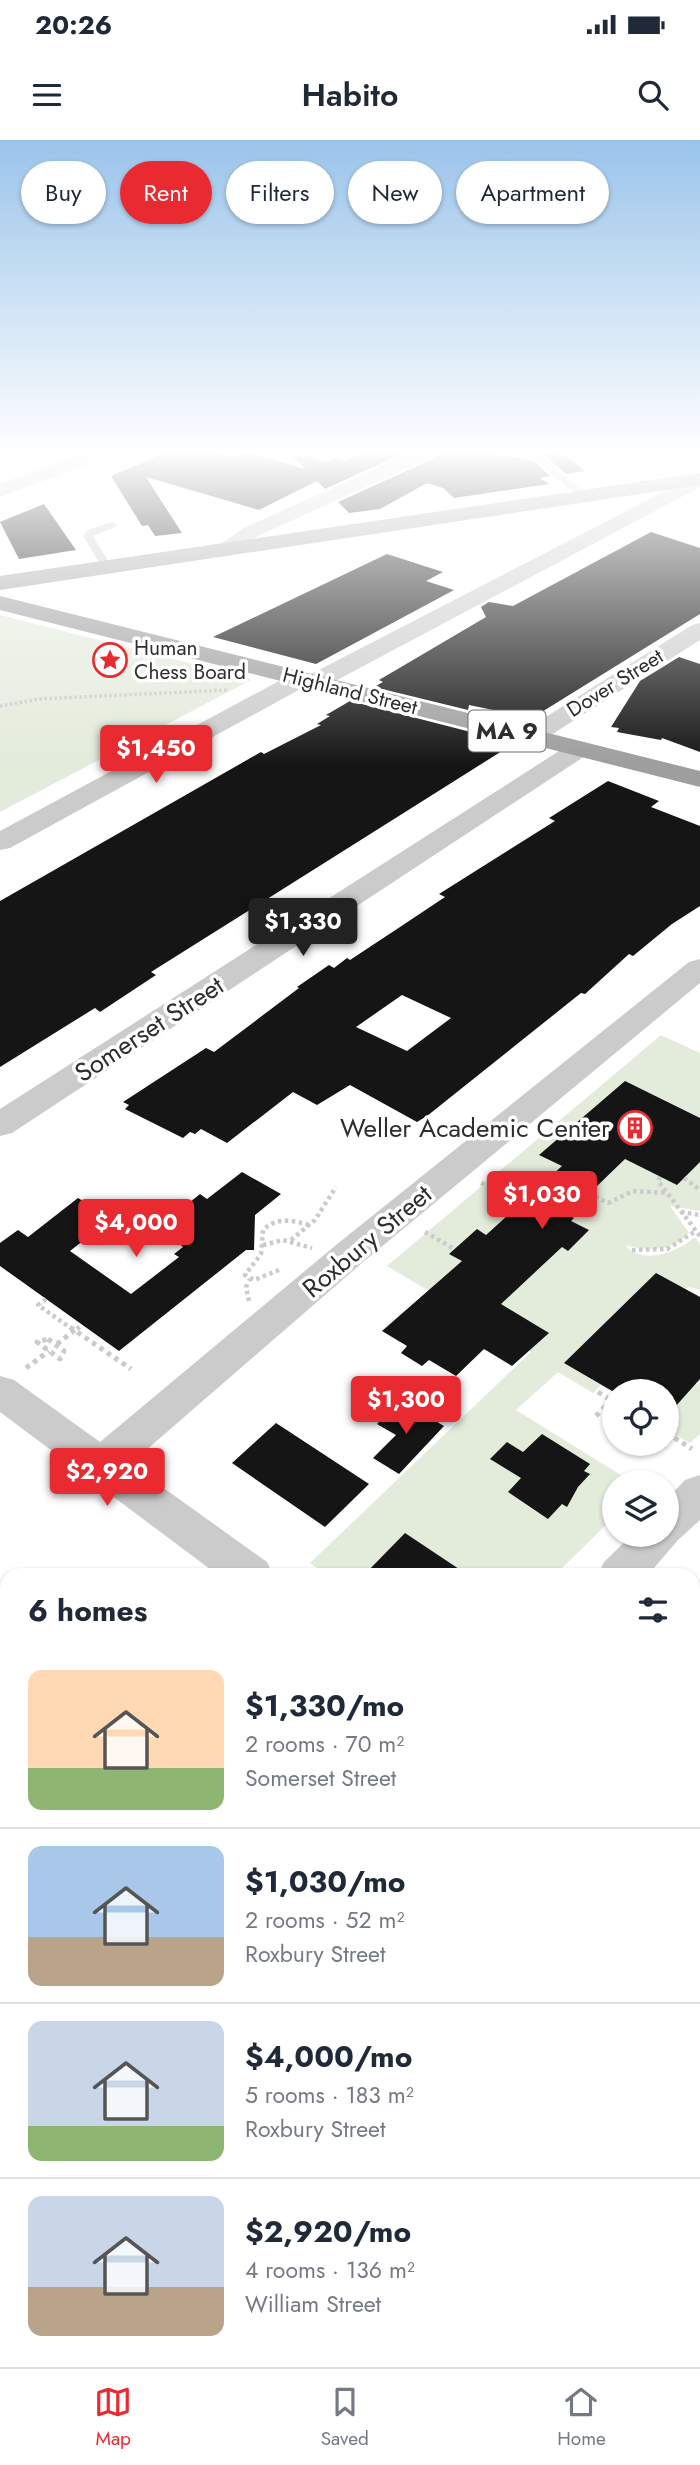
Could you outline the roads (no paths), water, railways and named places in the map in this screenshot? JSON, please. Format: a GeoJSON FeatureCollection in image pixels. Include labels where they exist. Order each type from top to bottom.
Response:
{"type":"FeatureCollection","features":[{"type":"Feature","properties":{"kind":"highway","name":"Highland Street"},"geometry":{"type":"LineString","coordinates":[[0,603],[700,779]]}},
{"type":"Feature","properties":{"kind":"main road"},"geometry":{"type":"LineString","coordinates":[[0,583],[176,556]]}},
{"type":"Feature","properties":{"kind":"street"},"geometry":{"type":"LineString","coordinates":[[0,842],[551,556]]}},
{"type":"Feature","properties":{"kind":"street","name":"Dover Street"},"geometry":{"type":"LineString","coordinates":[[531,737],[700,630]]}},
{"type":"Feature","properties":{"kind":"street","name":"Somerset Street"},"geometry":{"type":"LineString","coordinates":[[0,1125],[579,749]]}},
{"type":"Feature","properties":{"kind":"street","name":"Roxbury Street"},"geometry":{"type":"LineString","coordinates":[[101,1465],[349,1254],[700,968]]}},
{"type":"Feature","properties":{"kind":"street"},"geometry":{"type":"LineString","coordinates":[[13,1379],[101,1465],[241,1568]]}},
{"type":"Feature","properties":{"kind":"street"},"geometry":{"type":"LineString","coordinates":[[679,1514],[699,1495]]}},
{"type":"Feature","properties":{"kind":"street"},"geometry":{"type":"LineString","coordinates":[[627,1568],[647,1547]]}},
{"type":"Feature","properties":{"kind":"lane"},"geometry":{"type":"LineString","coordinates":[[100,556],[107,566]]}},
{"type":"Feature","properties":{"kind":"place","name":"Human Chess Board"},"geometry":{"type":"Point","coordinates":[110,660]}},
{"type":"Feature","properties":{"kind":"place","name":"Weller Academic Center"},"geometry":{"type":"Point","coordinates":[635,1128]}}]}
